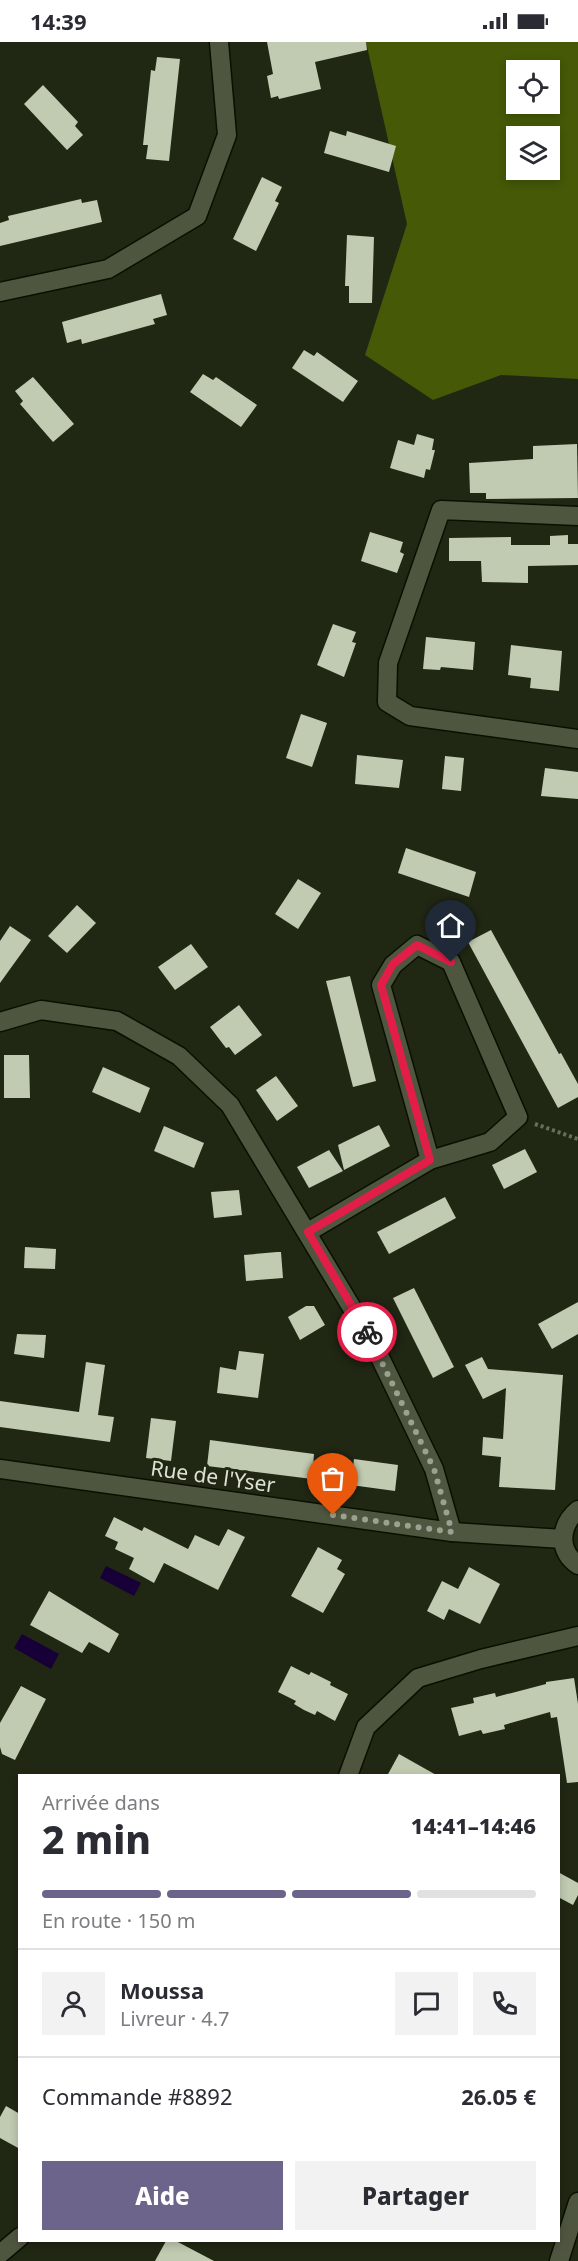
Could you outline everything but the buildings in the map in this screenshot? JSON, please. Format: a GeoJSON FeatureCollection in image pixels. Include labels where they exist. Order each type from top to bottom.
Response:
{"type":"FeatureCollection","features":[{"type":"Feature","properties":{"kind":"street"},"geometry":{"type":"LineString","coordinates":[[0,292],[108,269],[196,216],[227,135],[219,42]]}},
{"type":"Feature","properties":{"kind":"street"},"geometry":{"type":"LineString","coordinates":[[578,516],[441,510],[388,663],[387,702],[410,716],[578,739]]}},
{"type":"Feature","properties":{"kind":"street"},"geometry":{"type":"LineString","coordinates":[[308,1232],[430,1160],[490,1142],[518,1117],[451,962],[417,945],[393,964],[381,985],[430,1160]]}},
{"type":"Feature","properties":{"kind":"street"},"geometry":{"type":"LineString","coordinates":[[0,1022],[41,1010],[117,1022],[179,1056],[230,1105],[373,1343],[434,1469],[452,1532]]}},
{"type":"Feature","properties":{"kind":"street","name":"Rue de l'Yser"},"geometry":{"type":"LineString","coordinates":[[0,1469],[452,1532],[563,1539]]}},
{"type":"Feature","properties":{"kind":"street"},"geometry":{"type":"LineString","coordinates":[[578,1510],[565,1526],[563,1539],[563,1546],[568,1555],[578,1565]]}},
{"type":"Feature","properties":{"kind":"street"},"geometry":{"type":"LineString","coordinates":[[349,1774],[366,1726],[418,1678],[481,1659],[578,1636]]}},
{"type":"Feature","properties":{"kind":"street"},"geometry":{"type":"LineString","coordinates":[[559,2261],[578,2202]]}},
{"type":"Feature","properties":{"kind":"street"},"geometry":{"type":"LineString","coordinates":[[0,2254],[18,2239]]}},
{"type":"Feature","properties":{"kind":"path"},"geometry":{"type":"LineString","coordinates":[[518,1117],[578,1139]]}},
{"type":"Feature","properties":{"kind":"green space"},"geometry":{"type":"Polygon","coordinates":[[[366,42],[578,42],[578,379],[501,375],[433,400],[365,355],[407,224],[366,42]]]}},
{"type":"Feature","properties":{"kind":"shaded area"},"geometry":{"type":"Polygon","coordinates":[[[106,1566],[141,1583],[134,1596],[100,1578],[106,1566]]]}},
{"type":"Feature","properties":{"kind":"shaded area"},"geometry":{"type":"Polygon","coordinates":[[[22,1634],[59,1654],[51,1669],[14,1648],[22,1634]]]}},
{"type":"Feature","properties":{"kind":"way so far"},"geometry":{"type":"LineString","coordinates":[[333,1515],[452,1532],[434,1469],[367,1332]]}},
{"type":"Feature","properties":{"kind":"route"},"geometry":{"type":"LineString","coordinates":[[367,1332],[308,1232],[430,1160],[381,985],[393,964],[417,945],[451,962]]}}]}
